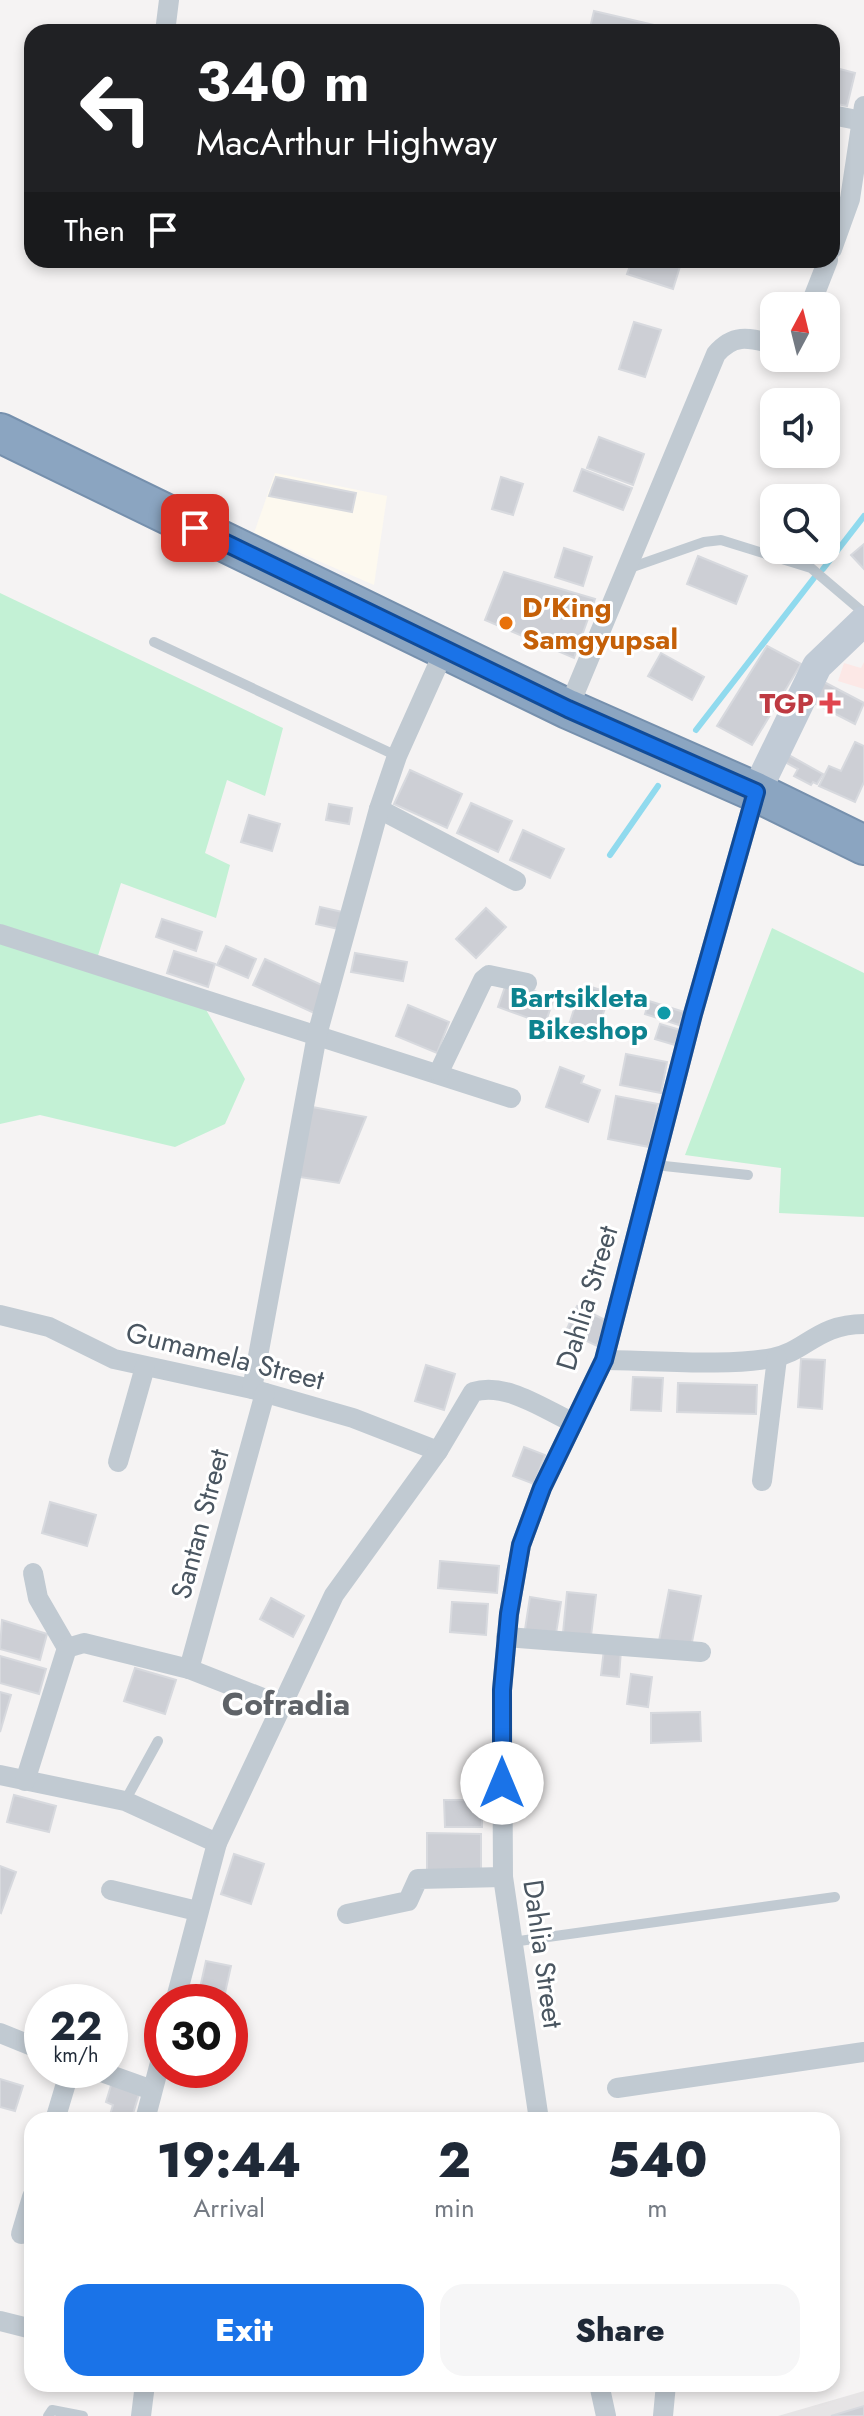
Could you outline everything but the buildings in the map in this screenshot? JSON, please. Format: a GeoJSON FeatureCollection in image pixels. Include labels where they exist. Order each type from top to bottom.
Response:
{"type":"FeatureCollection","features":[{"type":"Feature","properties":{"kind":"highway"},"geometry":{"type":"LineString","coordinates":[[0,433],[568,709],[756,792],[864,845]]}},
{"type":"Feature","properties":{"kind":"street"},"geometry":{"type":"LineString","coordinates":[[166,24],[169,0]]}},
{"type":"Feature","properties":{"kind":"street"},"geometry":{"type":"LineString","coordinates":[[840,114],[863,113],[840,208]]}},
{"type":"Feature","properties":{"kind":"street"},"geometry":{"type":"LineString","coordinates":[[815,292],[825,268]]}},
{"type":"Feature","properties":{"kind":"street"},"geometry":{"type":"LineString","coordinates":[[568,709],[716,354],[728,340],[741,337],[760,341]]}},
{"type":"Feature","properties":{"kind":"street"},"geometry":{"type":"LineString","coordinates":[[756,792],[817,666],[864,621]]}},
{"type":"Feature","properties":{"kind":"street","name":"Santan Street"},"geometry":{"type":"LineString","coordinates":[[189,1669],[258,1391],[317,1035],[379,809],[397,756],[445,649]]}},
{"type":"Feature","properties":{"kind":"street","name":"Dahlia Street"},"geometry":{"type":"LineString","coordinates":[[537,2112],[503,1877],[502,1690],[506,1637],[521,1545],[572,1422],[604,1360],[756,792]]}},
{"type":"Feature","properties":{"kind":"street"},"geometry":{"type":"LineString","coordinates":[[379,809],[516,881]]}},
{"type":"Feature","properties":{"kind":"street"},"geometry":{"type":"LineString","coordinates":[[0,934],[439,1072],[511,1098]]}},
{"type":"Feature","properties":{"kind":"street"},"geometry":{"type":"LineString","coordinates":[[439,1072],[483,980],[489,975],[527,983]]}},
{"type":"Feature","properties":{"kind":"street","name":"Gumamela Street"},"geometry":{"type":"LineString","coordinates":[[0,1315],[49,1327],[114,1359],[258,1391],[353,1418],[438,1451]]}},
{"type":"Feature","properties":{"kind":"street"},"geometry":{"type":"LineString","coordinates":[[604,1360],[777,1358],[819,1332],[844,1324],[864,1324]]}},
{"type":"Feature","properties":{"kind":"street"},"geometry":{"type":"LineString","coordinates":[[762,1481],[777,1358]]}},
{"type":"Feature","properties":{"kind":"street"},"geometry":{"type":"LineString","coordinates":[[118,1462],[145,1367]]}},
{"type":"Feature","properties":{"kind":"street"},"geometry":{"type":"LineString","coordinates":[[179,1984],[217,1843],[334,1595],[438,1451],[473,1392],[490,1387],[572,1422]]}},
{"type":"Feature","properties":{"kind":"street"},"geometry":{"type":"LineString","coordinates":[[25,1781],[67,1648],[38,1598],[33,1573]]}},
{"type":"Feature","properties":{"kind":"street"},"geometry":{"type":"LineString","coordinates":[[506,1637],[701,1652]]}},
{"type":"Feature","properties":{"kind":"street"},"geometry":{"type":"LineString","coordinates":[[67,1648],[84,1643],[189,1669],[283,1706]]}},
{"type":"Feature","properties":{"kind":"street"},"geometry":{"type":"LineString","coordinates":[[0,1775],[125,1801],[217,1843]]}},
{"type":"Feature","properties":{"kind":"street"},"geometry":{"type":"LineString","coordinates":[[347,1914],[408,1901],[418,1879],[503,1877]]}},
{"type":"Feature","properties":{"kind":"street"},"geometry":{"type":"LineString","coordinates":[[111,1890],[197,1911]]}},
{"type":"Feature","properties":{"kind":"street"},"geometry":{"type":"LineString","coordinates":[[0,2033],[24,2043]]}},
{"type":"Feature","properties":{"kind":"street"},"geometry":{"type":"LineString","coordinates":[[617,2088],[864,2052]]}},
{"type":"Feature","properties":{"kind":"street"},"geometry":{"type":"LineString","coordinates":[[128,2081],[152,2090],[147,2112]]}},
{"type":"Feature","properties":{"kind":"street"},"geometry":{"type":"LineString","coordinates":[[57,2112],[65,2088]]}},
{"type":"Feature","properties":{"kind":"street"},"geometry":{"type":"LineString","coordinates":[[21,2234],[24,2224]]}},
{"type":"Feature","properties":{"kind":"street"},"geometry":{"type":"LineString","coordinates":[[0,2321],[24,2327]]}},
{"type":"Feature","properties":{"kind":"street"},"geometry":{"type":"LineString","coordinates":[[141,2416],[144,2392]]}},
{"type":"Feature","properties":{"kind":"street"},"geometry":{"type":"LineString","coordinates":[[601,2392],[606,2416]]}},
{"type":"Feature","properties":{"kind":"street"},"geometry":{"type":"LineString","coordinates":[[663,2416],[665,2392]]}},
{"type":"Feature","properties":{"kind":"lane"},"geometry":{"type":"LineString","coordinates":[[626,569],[704,542],[721,540],[811,568],[864,613]]}},
{"type":"Feature","properties":{"kind":"lane"},"geometry":{"type":"LineString","coordinates":[[154,642],[397,756]]}},
{"type":"Feature","properties":{"kind":"lane"},"geometry":{"type":"LineString","coordinates":[[655,1165],[748,1175]]}},
{"type":"Feature","properties":{"kind":"lane"},"geometry":{"type":"LineString","coordinates":[[125,1801],[158,1741]]}},
{"type":"Feature","properties":{"kind":"lane"},"geometry":{"type":"LineString","coordinates":[[512,1942],[835,1897]]}},
{"type":"Feature","properties":{"kind":"lane"},"geometry":{"type":"LineString","coordinates":[[48,2416],[52,2410],[83,2416]]}},
{"type":"Feature","properties":{"kind":"shaded area"},"geometry":{"type":"Polygon","coordinates":[[[275,473],[387,496],[374,585],[254,533],[275,473]]]}},
{"type":"Feature","properties":{"kind":"shaded area"},"geometry":{"type":"Polygon","coordinates":[[[864,662],[864,689],[838,681],[844,663],[861,668],[864,662]]]}},
{"type":"Feature","properties":{"kind":"shaded area"},"geometry":{"type":"Polygon","coordinates":[[[864,2391],[864,2416],[778,2416],[864,2391]]]}},
{"type":"Feature","properties":{"kind":"green space"},"geometry":{"type":"Polygon","coordinates":[[[0,593],[283,728],[265,796],[227,780],[205,853],[230,865],[216,918],[121,883],[95,965],[204,1006],[245,1079],[225,1124],[175,1147],[40,1115],[0,1124],[0,593]]]}},
{"type":"Feature","properties":{"kind":"green space"},"geometry":{"type":"Polygon","coordinates":[[[772,928],[864,973],[864,1217],[779,1213],[781,1168],[685,1155],[772,928]]]}},
{"type":"Feature","properties":{"kind":"waterway"},"geometry":{"type":"LineString","coordinates":[[823,569],[864,516]]}},
{"type":"Feature","properties":{"kind":"waterway"},"geometry":{"type":"LineString","coordinates":[[696,730],[814,578]]}},
{"type":"Feature","properties":{"kind":"waterway"},"geometry":{"type":"LineString","coordinates":[[610,855],[658,786]]}},
{"type":"Feature","properties":{"kind":"place","name":"D'King Samgyupsal"},"geometry":{"type":"Point","coordinates":[506,623]}},
{"type":"Feature","properties":{"kind":"place","name":"TGP"},"geometry":{"type":"Point","coordinates":[830,703]}},
{"type":"Feature","properties":{"kind":"place","name":"Bartsikleta Bikeshop"},"geometry":{"type":"Point","coordinates":[664,1013]}},
{"type":"Feature","properties":{"kind":"district","name":"Cofradia"},"geometry":{"type":"Point","coordinates":[286,1704]}},
{"type":"Feature","properties":{"kind":"route"},"geometry":{"type":"LineString","coordinates":[[195,528],[568,709],[756,792],[693,1014],[604,1360],[542,1488],[521,1545],[509,1614],[502,1690],[502,1783]]}}]}
